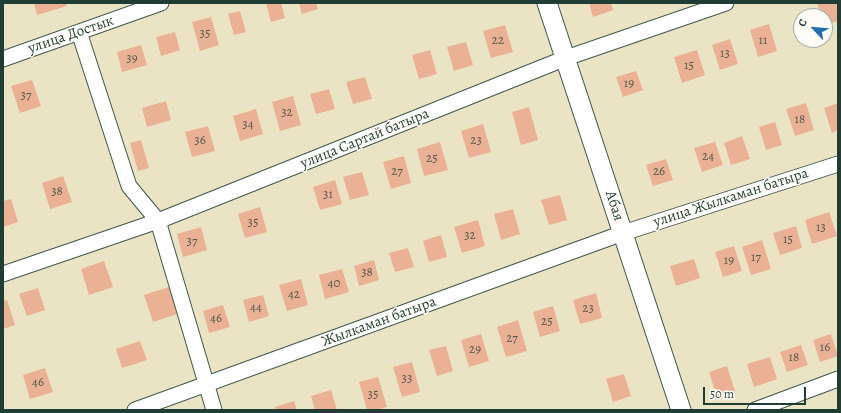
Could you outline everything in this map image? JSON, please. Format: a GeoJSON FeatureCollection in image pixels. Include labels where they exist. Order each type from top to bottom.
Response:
{"type":"FeatureCollection","features":[{"type":"Feature","properties":{"kind":"street","name":"улица Достык"},"geometry":{"type":"LineString","coordinates":[[3,58],[161,3]]}},
{"type":"Feature","properties":{"kind":"street","name":"Абая"},"geometry":{"type":"LineString","coordinates":[[547,3],[681,410]]}},
{"type":"Feature","properties":{"kind":"street","name":"улица Сартай батыра"},"geometry":{"type":"LineString","coordinates":[[3,274],[158,221],[566,58],[726,3]]}},
{"type":"Feature","properties":{"kind":"street"},"geometry":{"type":"LineString","coordinates":[[79,32],[129,186],[158,221],[214,410]]}},
{"type":"Feature","properties":{"kind":"street","name":"улица Жылкаман батыра"},"geometry":{"type":"LineString","coordinates":[[623,233],[838,164]]}},
{"type":"Feature","properties":{"kind":"street","name":"Жылкаман батыра"},"geometry":{"type":"LineString","coordinates":[[135,410],[623,233]]}},
{"type":"Feature","properties":{"kind":"street"},"geometry":{"type":"LineString","coordinates":[[755,410],[838,379]]}},
{"type":"Feature","properties":{"kind":"building"},"geometry":{"type":"Polygon","coordinates":[[[34,3],[66,3],[67,6],[37,15],[34,3]]]}},
{"type":"Feature","properties":{"kind":"building"},"geometry":{"type":"Polygon","coordinates":[[[266,3],[281,3],[285,18],[271,22],[266,3]]]}},
{"type":"Feature","properties":{"kind":"building"},"geometry":{"type":"Polygon","coordinates":[[[299,3],[316,3],[318,9],[302,14],[299,3]]]}},
{"type":"Feature","properties":{"kind":"building"},"geometry":{"type":"Polygon","coordinates":[[[589,3],[611,3],[613,10],[593,17],[589,3]]]}},
{"type":"Feature","properties":{"kind":"building"},"geometry":{"type":"Polygon","coordinates":[[[817,3],[838,3],[838,21],[833,23],[833,8],[819,8],[817,3]]]}},
{"type":"Feature","properties":{"kind":"building"},"geometry":{"type":"Polygon","coordinates":[[[240,11],[246,32],[234,35],[228,14],[240,11]]]}},
{"type":"Feature","properties":{"kind":"building"},"geometry":{"type":"Polygon","coordinates":[[[211,17],[219,45],[200,51],[192,22],[211,17]]]}},
{"type":"Feature","properties":{"kind":"building"},"geometry":{"type":"Polygon","coordinates":[[[769,24],[777,51],[758,57],[750,30],[769,24]]]}},
{"type":"Feature","properties":{"kind":"building"},"geometry":{"type":"Polygon","coordinates":[[[505,25],[513,52],[491,58],[483,31],[505,25]]]}},
{"type":"Feature","properties":{"kind":"building"},"geometry":{"type":"Polygon","coordinates":[[[175,32],[180,50],[161,56],[156,37],[175,32]]]}},
{"type":"Feature","properties":{"kind":"building"},"geometry":{"type":"Polygon","coordinates":[[[730,39],[738,64],[720,70],[712,45],[730,39]]]}},
{"type":"Feature","properties":{"kind":"building"},"geometry":{"type":"Polygon","coordinates":[[[466,42],[473,65],[454,71],[447,47],[466,42]]]}},
{"type":"Feature","properties":{"kind":"building"},"geometry":{"type":"Polygon","coordinates":[[[141,45],[147,65],[122,72],[117,52],[141,45]]]}},
{"type":"Feature","properties":{"kind":"building"},"geometry":{"type":"Polygon","coordinates":[[[430,50],[437,74],[419,79],[412,55],[430,50]]]}},
{"type":"Feature","properties":{"kind":"building"},"geometry":{"type":"Polygon","coordinates":[[[697,50],[705,75],[682,83],[674,57],[697,50]]]}},
{"type":"Feature","properties":{"kind":"building"},"geometry":{"type":"Polygon","coordinates":[[[636,71],[643,90],[623,97],[616,77],[636,71]]]}},
{"type":"Feature","properties":{"kind":"building"},"geometry":{"type":"Polygon","coordinates":[[[365,77],[372,99],[353,104],[346,82],[365,77]]]}},
{"type":"Feature","properties":{"kind":"building"},"geometry":{"type":"Polygon","coordinates":[[[32,80],[41,106],[20,113],[11,86],[32,80]]]}},
{"type":"Feature","properties":{"kind":"building"},"geometry":{"type":"Polygon","coordinates":[[[329,89],[335,109],[316,114],[310,94],[329,89]]]}},
{"type":"Feature","properties":{"kind":"building"},"geometry":{"type":"Polygon","coordinates":[[[293,96],[301,125],[280,131],[272,102],[293,96]]]}},
{"type":"Feature","properties":{"kind":"building"},"geometry":{"type":"Polygon","coordinates":[[[166,101],[171,120],[147,127],[142,108],[166,101]]]}},
{"type":"Feature","properties":{"kind":"building"},"geometry":{"type":"Polygon","coordinates":[[[806,103],[814,130],[795,136],[786,109],[806,103]]]}},
{"type":"Feature","properties":{"kind":"building"},"geometry":{"type":"Polygon","coordinates":[[[838,103],[838,130],[832,133],[824,108],[838,103]]]}},
{"type":"Feature","properties":{"kind":"building"},"geometry":{"type":"Polygon","coordinates":[[[529,107],[538,140],[521,145],[512,112],[529,107]]]}},
{"type":"Feature","properties":{"kind":"building"},"geometry":{"type":"Polygon","coordinates":[[[256,109],[263,134],[240,141],[233,116],[256,109]]]}},
{"type":"Feature","properties":{"kind":"building"},"geometry":{"type":"Polygon","coordinates":[[[775,122],[782,145],[766,150],[759,127],[775,122]]]}},
{"type":"Feature","properties":{"kind":"building"},"geometry":{"type":"Polygon","coordinates":[[[483,124],[491,152],[469,158],[461,131],[483,124]]]}},
{"type":"Feature","properties":{"kind":"building"},"geometry":{"type":"Polygon","coordinates":[[[208,126],[215,151],[192,157],[185,132],[208,126]]]}},
{"type":"Feature","properties":{"kind":"building"},"geometry":{"type":"Polygon","coordinates":[[[742,136],[750,159],[731,165],[724,143],[742,136]]]}},
{"type":"Feature","properties":{"kind":"building"},"geometry":{"type":"Polygon","coordinates":[[[141,140],[149,168],[138,171],[130,143],[141,140]]]}},
{"type":"Feature","properties":{"kind":"building"},"geometry":{"type":"Polygon","coordinates":[[[440,142],[448,170],[424,176],[417,149],[440,142]]]}},
{"type":"Feature","properties":{"kind":"building"},"geometry":{"type":"Polygon","coordinates":[[[715,142],[723,165],[702,172],[694,148],[715,142]]]}},
{"type":"Feature","properties":{"kind":"building"},"geometry":{"type":"Polygon","coordinates":[[[404,156],[411,183],[391,189],[383,162],[404,156]]]}},
{"type":"Feature","properties":{"kind":"building"},"geometry":{"type":"Polygon","coordinates":[[[666,159],[673,180],[653,186],[646,165],[666,159]]]}},
{"type":"Feature","properties":{"kind":"building"},"geometry":{"type":"Polygon","coordinates":[[[362,172],[369,195],[350,200],[343,177],[362,172]]]}},
{"type":"Feature","properties":{"kind":"building"},"geometry":{"type":"Polygon","coordinates":[[[63,176],[72,202],[50,209],[42,183],[63,176]]]}},
{"type":"Feature","properties":{"kind":"building"},"geometry":{"type":"Polygon","coordinates":[[[335,180],[342,204],[320,210],[313,187],[335,180]]]}},
{"type":"Feature","properties":{"kind":"building"},"geometry":{"type":"Polygon","coordinates":[[[560,195],[567,220],[549,225],[541,200],[560,195]]]}},
{"type":"Feature","properties":{"kind":"building"},"geometry":{"type":"Polygon","coordinates":[[[11,199],[18,222],[3,227],[3,201],[11,199]]]}},
{"type":"Feature","properties":{"kind":"building"},"geometry":{"type":"Polygon","coordinates":[[[260,207],[267,232],[245,238],[238,214],[260,207]]]}},
{"type":"Feature","properties":{"kind":"building"},"geometry":{"type":"Polygon","coordinates":[[[513,209],[520,234],[501,240],[494,214],[513,209]]]}},
{"type":"Feature","properties":{"kind":"building"},"geometry":{"type":"Polygon","coordinates":[[[829,212],[837,236],[812,244],[805,220],[829,212]]]}},
{"type":"Feature","properties":{"kind":"building"},"geometry":{"type":"Polygon","coordinates":[[[478,220],[485,246],[462,253],[454,227],[478,220]]]}},
{"type":"Feature","properties":{"kind":"building"},"geometry":{"type":"Polygon","coordinates":[[[796,226],[802,248],[780,255],[773,233],[796,226]]]}},
{"type":"Feature","properties":{"kind":"building"},"geometry":{"type":"Polygon","coordinates":[[[201,227],[207,250],[183,257],[177,234],[201,227]]]}},
{"type":"Feature","properties":{"kind":"building"},"geometry":{"type":"Polygon","coordinates":[[[441,235],[447,257],[429,262],[423,241],[441,235]]]}},
{"type":"Feature","properties":{"kind":"building"},"geometry":{"type":"Polygon","coordinates":[[[762,240],[771,269],[751,275],[742,247],[762,240]]]}},
{"type":"Feature","properties":{"kind":"building"},"geometry":{"type":"Polygon","coordinates":[[[734,246],[742,271],[723,277],[715,252],[734,246]]]}},
{"type":"Feature","properties":{"kind":"building"},"geometry":{"type":"Polygon","coordinates":[[[408,248],[414,267],[395,272],[389,253],[408,248]]]}},
{"type":"Feature","properties":{"kind":"building"},"geometry":{"type":"Polygon","coordinates":[[[694,259],[700,278],[676,286],[670,266],[694,259]]]}},
{"type":"Feature","properties":{"kind":"building"},"geometry":{"type":"Polygon","coordinates":[[[374,260],[379,280],[359,286],[354,266],[374,260]]]}},
{"type":"Feature","properties":{"kind":"building"},"geometry":{"type":"Polygon","coordinates":[[[104,261],[113,287],[89,295],[81,269],[104,261]]]}},
{"type":"Feature","properties":{"kind":"building"},"geometry":{"type":"Polygon","coordinates":[[[342,269],[349,292],[325,299],[319,275],[342,269]]]}},
{"type":"Feature","properties":{"kind":"building"},"geometry":{"type":"Polygon","coordinates":[[[301,279],[308,305],[287,311],[279,285],[301,279]]]}},
{"type":"Feature","properties":{"kind":"building"},"geometry":{"type":"Polygon","coordinates":[[[169,287],[177,314],[153,322],[144,295],[169,287]]]}},
{"type":"Feature","properties":{"kind":"building"},"geometry":{"type":"Polygon","coordinates":[[[38,288],[45,310],[27,316],[19,294],[38,288]]]}},
{"type":"Feature","properties":{"kind":"building"},"geometry":{"type":"Polygon","coordinates":[[[596,293],[602,318],[580,324],[573,300],[596,293]]]}},
{"type":"Feature","properties":{"kind":"building"},"geometry":{"type":"Polygon","coordinates":[[[263,295],[269,316],[249,322],[243,300],[263,295]]]}},
{"type":"Feature","properties":{"kind":"building"},"geometry":{"type":"Polygon","coordinates":[[[7,300],[15,325],[3,329],[3,301],[7,300]]]}},
{"type":"Feature","properties":{"kind":"building"},"geometry":{"type":"Polygon","coordinates":[[[223,305],[230,327],[209,333],[203,311],[223,305]]]}},
{"type":"Feature","properties":{"kind":"building"},"geometry":{"type":"Polygon","coordinates":[[[553,306],[560,331],[540,337],[533,312],[553,306]]]}},
{"type":"Feature","properties":{"kind":"building"},"geometry":{"type":"Polygon","coordinates":[[[518,320],[527,351],[506,357],[497,327],[518,320]]]}},
{"type":"Feature","properties":{"kind":"building"},"geometry":{"type":"Polygon","coordinates":[[[481,334],[489,361],[469,367],[461,340],[481,334]]]}},
{"type":"Feature","properties":{"kind":"building"},"geometry":{"type":"Polygon","coordinates":[[[831,334],[838,356],[820,362],[813,340],[831,334]]]}},
{"type":"Feature","properties":{"kind":"building"},"geometry":{"type":"Polygon","coordinates":[[[140,341],[147,360],[122,368],[116,349],[140,341]]]}},
{"type":"Feature","properties":{"kind":"building"},"geometry":{"type":"Polygon","coordinates":[[[801,345],[808,365],[787,372],[780,352],[801,345]]]}},
{"type":"Feature","properties":{"kind":"building"},"geometry":{"type":"Polygon","coordinates":[[[446,346],[453,371],[437,376],[429,350],[446,346]]]}},
{"type":"Feature","properties":{"kind":"building"},"geometry":{"type":"Polygon","coordinates":[[[770,357],[777,379],[754,387],[747,364],[770,357]]]}},
{"type":"Feature","properties":{"kind":"building"},"geometry":{"type":"Polygon","coordinates":[[[412,362],[420,392],[402,397],[393,367],[412,362]]]}},
{"type":"Feature","properties":{"kind":"building"},"geometry":{"type":"Polygon","coordinates":[[[727,366],[735,391],[717,397],[709,372],[727,366]]]}},
{"type":"Feature","properties":{"kind":"building"},"geometry":{"type":"Polygon","coordinates":[[[45,368],[53,392],[30,399],[23,375],[45,368]]]}},
{"type":"Feature","properties":{"kind":"building"},"geometry":{"type":"Polygon","coordinates":[[[624,374],[631,396],[613,402],[606,379],[624,374]]]}},
{"type":"Feature","properties":{"kind":"building"},"geometry":{"type":"Polygon","coordinates":[[[378,377],[387,407],[376,410],[367,410],[359,382],[378,377]]]}},
{"type":"Feature","properties":{"kind":"building"},"geometry":{"type":"Polygon","coordinates":[[[331,390],[337,410],[315,410],[311,396],[331,390]]]}},
{"type":"Feature","properties":{"kind":"building"},"geometry":{"type":"Polygon","coordinates":[[[294,401],[297,410],[276,410],[275,407],[294,401]]]}}]}
